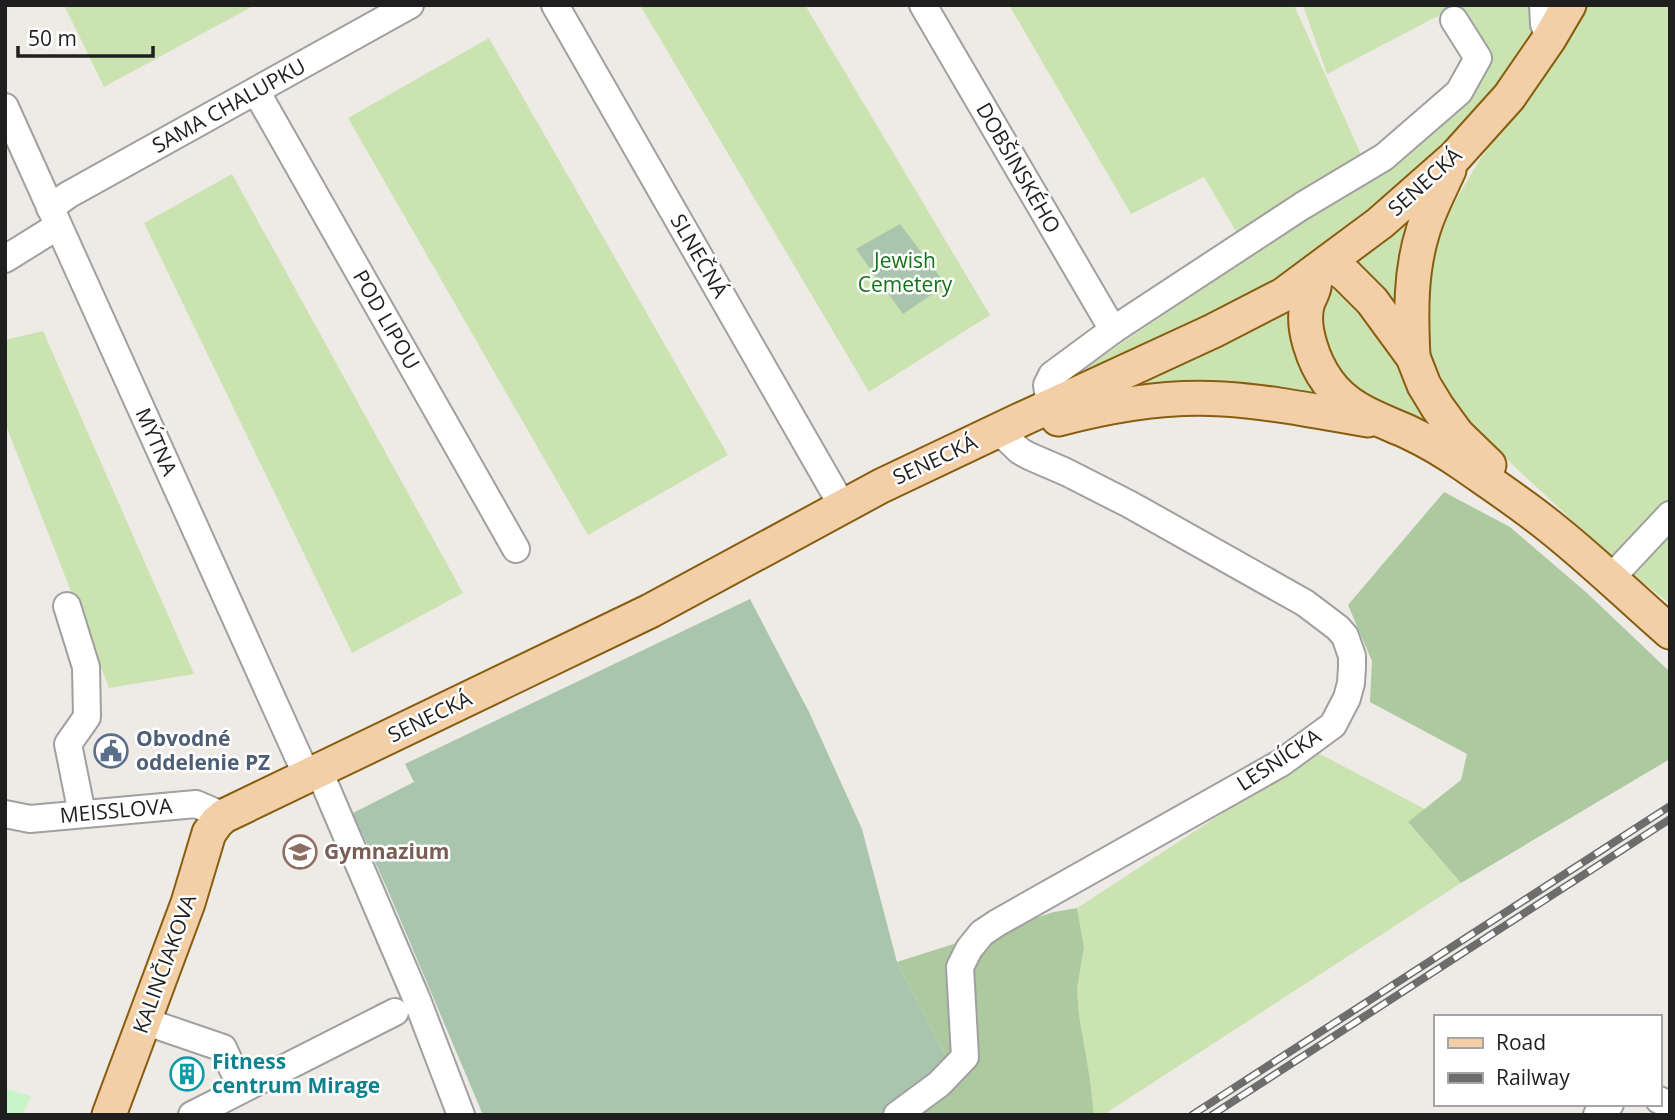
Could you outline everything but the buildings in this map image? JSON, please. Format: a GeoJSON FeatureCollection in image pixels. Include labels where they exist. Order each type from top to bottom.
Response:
{"type":"FeatureCollection","features":[{"type":"Feature","properties":{"kind":"main road","name":"SENECKÁ"},"geometry":{"type":"LineString","coordinates":[[224,816],[650,611],[881,486],[1245,316],[1283,295],[1380,223],[1455,157],[1509,97],[1569,5]]}},
{"type":"Feature","properties":{"kind":"main road"},"geometry":{"type":"LineString","coordinates":[[1413,357],[1411,293],[1417,250],[1455,157]]}},
{"type":"Feature","properties":{"kind":"main road"},"geometry":{"type":"LineString","coordinates":[[1381,422],[1346,402],[1318,367],[1307,327],[1307,303],[1322,267],[1346,275],[1373,301],[1413,357],[1424,385],[1457,433],[1552,528],[1670,632]]}},
{"type":"Feature","properties":{"kind":"main road"},"geometry":{"type":"LineString","coordinates":[[1009,425],[1056,419],[1120,405],[1198,399],[1262,403],[1381,422],[1407,431],[1431,444],[1552,528]]}},
{"type":"Feature","properties":{"kind":"main road","name":"KALINČIAKOVA"},"geometry":{"type":"LineString","coordinates":[[109,1115],[188,902],[209,834],[212,827],[224,816]]}},
{"type":"Feature","properties":{"kind":"street","name":"SAMA CHALUPKU"},"geometry":{"type":"LineString","coordinates":[[5,259],[54,217],[68,195],[410,5]]}},
{"type":"Feature","properties":{"kind":"street","name":"SLNEČNÁ"},"geometry":{"type":"LineString","coordinates":[[555,5],[843,507]]}},
{"type":"Feature","properties":{"kind":"street","name":"DOBŠINSKÉHO"},"geometry":{"type":"LineString","coordinates":[[923,5],[1113,330]]}},
{"type":"Feature","properties":{"kind":"street"},"geometry":{"type":"LineString","coordinates":[[1543,5],[1544,24],[1549,39]]}},
{"type":"Feature","properties":{"kind":"street"},"geometry":{"type":"LineString","coordinates":[[1050,406],[1047,385],[1052,375],[1113,330],[1302,206],[1384,157],[1459,92],[1478,58],[1454,20]]}},
{"type":"Feature","properties":{"kind":"street","name":"POD LIPOU"},"geometry":{"type":"LineString","coordinates":[[256,91],[516,549]]}},
{"type":"Feature","properties":{"kind":"street","name":"MÝTNA"},"geometry":{"type":"LineString","coordinates":[[5,107],[417,1000],[461,1115]]}},
{"type":"Feature","properties":{"kind":"street","name":"LESNÍCKA"},"geometry":{"type":"LineString","coordinates":[[897,1115],[939,1084],[965,1057],[960,967],[969,949],[982,933],[1281,763],[1333,725],[1347,698],[1350,683],[1352,656],[1345,636],[1305,603],[1129,504],[1020,451],[1009,425]]}},
{"type":"Feature","properties":{"kind":"street"},"geometry":{"type":"LineString","coordinates":[[1611,579],[1670,515]]}},
{"type":"Feature","properties":{"kind":"street"},"geometry":{"type":"LineString","coordinates":[[67,606],[86,667],[87,717],[68,744],[82,814]]}},
{"type":"Feature","properties":{"kind":"street","name":"MEISSLOVA"},"geometry":{"type":"LineString","coordinates":[[5,814],[30,818],[196,804],[224,816]]}},
{"type":"Feature","properties":{"kind":"street"},"geometry":{"type":"LineString","coordinates":[[192,1115],[395,1012]]}},
{"type":"Feature","properties":{"kind":"street"},"geometry":{"type":"LineString","coordinates":[[144,1021],[223,1048],[243,1089]]}},
{"type":"Feature","properties":{"kind":"green space"},"geometry":{"type":"Polygon","coordinates":[[[64,5],[255,5],[104,87],[64,5]]]}},
{"type":"Feature","properties":{"kind":"green space"},"geometry":{"type":"Polygon","coordinates":[[[640,5],[805,5],[990,315],[869,392],[640,5]]]}},
{"type":"Feature","properties":{"kind":"green space"},"geometry":{"type":"Polygon","coordinates":[[[1009,5],[1294,5],[1363,159],[1237,233],[1204,177],[1131,214],[1009,5]]]}},
{"type":"Feature","properties":{"kind":"green space"},"geometry":{"type":"Polygon","coordinates":[[[1303,5],[1534,5],[1536,21],[1525,53],[1455,135],[1371,212],[1300,263],[1221,311],[1083,377],[1086,367],[1386,166],[1484,52],[1457,6],[1327,74],[1303,5]]]}},
{"type":"Feature","properties":{"kind":"green space"},"geometry":{"type":"Polygon","coordinates":[[[1585,5],[1670,5],[1670,604],[1610,556],[1465,420],[1433,362],[1421,304],[1434,237],[1480,159],[1556,59],[1585,5]]]}},
{"type":"Feature","properties":{"kind":"green space"},"geometry":{"type":"Polygon","coordinates":[[[489,38],[728,455],[588,535],[348,118],[489,38]]]}},
{"type":"Feature","properties":{"kind":"green space"},"geometry":{"type":"Polygon","coordinates":[[[232,174],[463,593],[352,653],[144,223],[232,174]]]}},
{"type":"Feature","properties":{"kind":"green space"},"geometry":{"type":"Polygon","coordinates":[[[1413,212],[1398,316],[1356,266],[1358,260],[1413,212]]]}},
{"type":"Feature","properties":{"kind":"green space","name":"Jewish Cemetery"},"geometry":{"type":"Polygon","coordinates":[[[900,224],[946,285],[903,314],[856,249],[900,224]]]}},
{"type":"Feature","properties":{"kind":"green space"},"geometry":{"type":"Polygon","coordinates":[[[1341,286],[1379,324],[1432,425],[1350,394],[1316,337],[1322,294],[1330,288],[1341,286]]]}},
{"type":"Feature","properties":{"kind":"green space"},"geometry":{"type":"Polygon","coordinates":[[[1287,313],[1292,313],[1315,390],[1313,396],[1114,391],[1202,355],[1287,313]]]}},
{"type":"Feature","properties":{"kind":"green space"},"geometry":{"type":"Polygon","coordinates":[[[43,331],[194,674],[109,688],[5,423],[5,340],[43,331]]]}},
{"type":"Feature","properties":{"kind":"green space"},"geometry":{"type":"Polygon","coordinates":[[[1444,492],[1510,527],[1587,593],[1670,672],[1670,759],[1461,883],[1408,822],[1461,780],[1467,754],[1370,702],[1372,661],[1348,605],[1444,492]]]}},
{"type":"Feature","properties":{"kind":"green space"},"geometry":{"type":"Polygon","coordinates":[[[750,599],[809,712],[862,829],[897,962],[949,1063],[888,1115],[483,1115],[353,813],[414,782],[405,764],[750,599]]]}},
{"type":"Feature","properties":{"kind":"green space"},"geometry":{"type":"Polygon","coordinates":[[[1316,752],[1425,809],[1408,822],[1461,883],[1103,1115],[1094,1115],[1079,1015],[1077,989],[1084,947],[1077,908],[1316,752]]]}},
{"type":"Feature","properties":{"kind":"green space"},"geometry":{"type":"Polygon","coordinates":[[[1077,908],[1084,947],[1077,989],[1079,1015],[1094,1115],[911,1115],[949,1063],[897,962],[1054,912],[1077,908]]]}},
{"type":"Feature","properties":{"kind":"green space"},"geometry":{"type":"Polygon","coordinates":[[[5,1089],[31,1096],[22,1115],[5,1115],[5,1089]]]}},
{"type":"Feature","properties":{"kind":"railway"},"geometry":{"type":"LineString","coordinates":[[1192,1115],[1670,806]]}},
{"type":"Feature","properties":{"kind":"railway"},"geometry":{"type":"LineString","coordinates":[[1212,1115],[1670,819]]}},
{"type":"Feature","properties":{"kind":"place","name":"Obvodné oddelenie PZ"},"geometry":{"type":"Point","coordinates":[111,751]}},
{"type":"Feature","properties":{"kind":"place","name":"Gymnazium"},"geometry":{"type":"Point","coordinates":[300,852]}},
{"type":"Feature","properties":{"kind":"place","name":"Fitness centrum Mirage"},"geometry":{"type":"Point","coordinates":[187,1074]}}]}
